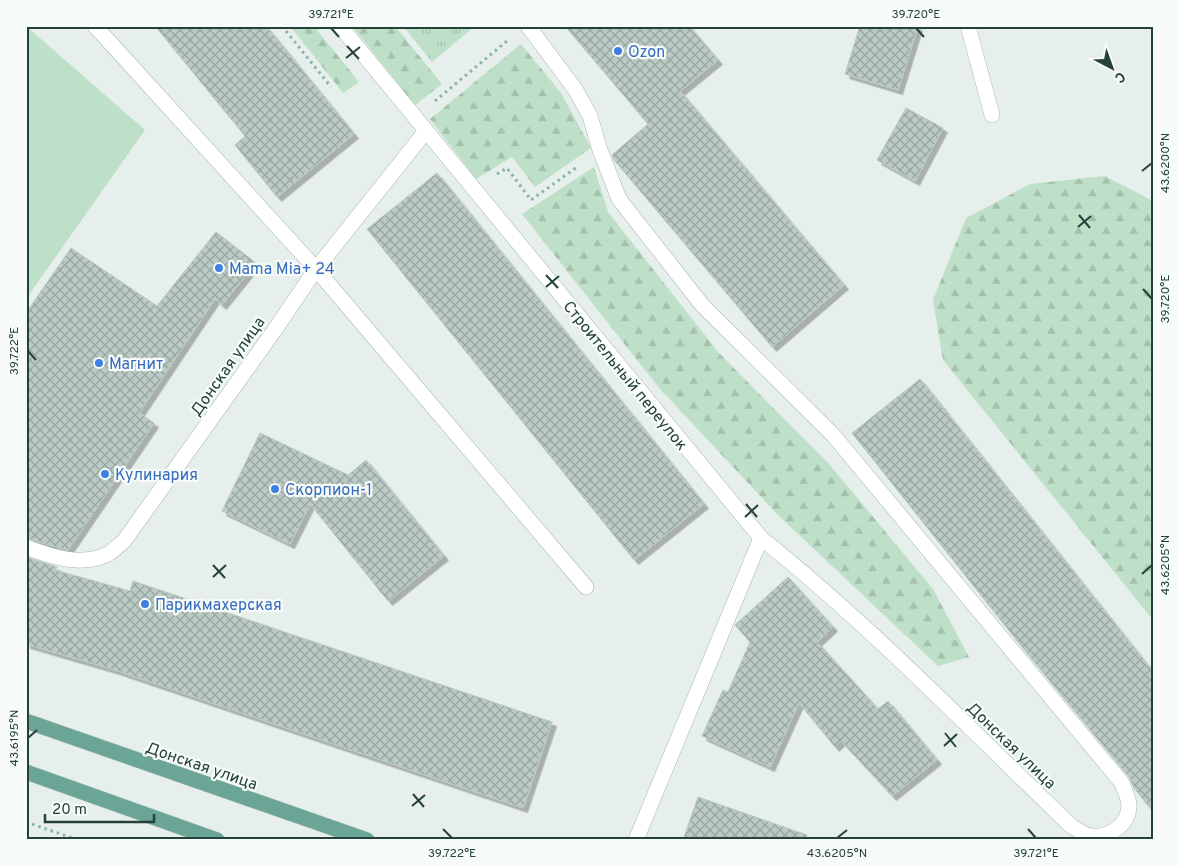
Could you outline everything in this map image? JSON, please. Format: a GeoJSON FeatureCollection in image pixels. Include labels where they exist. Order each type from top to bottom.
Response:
{"type":"FeatureCollection","features":[{"type":"Feature","properties":{"kind":"main road","name":"Донская улица"},"geometry":{"type":"LineString","coordinates":[[26,721],[366,840]]}},
{"type":"Feature","properties":{"kind":"main road"},"geometry":{"type":"LineString","coordinates":[[26,772],[216,840]]}},
{"type":"Feature","properties":{"kind":"street"},"geometry":{"type":"LineString","coordinates":[[96,26],[316,268],[586,587]]}},
{"type":"Feature","properties":{"kind":"street","name":"Строительный переулок"},"geometry":{"type":"LineString","coordinates":[[340,26],[761,538]]}},
{"type":"Feature","properties":{"kind":"street","name":"Донская улица"},"geometry":{"type":"LineString","coordinates":[[528,26],[576,89],[590,116],[600,150],[619,199],[702,305],[834,436],[1122,783],[1129,804],[1127,818],[1118,828],[1107,834],[1090,836],[1070,826],[902,662],[792,562],[761,538]]}},
{"type":"Feature","properties":{"kind":"street"},"geometry":{"type":"LineString","coordinates":[[968,26],[992,115]]}},
{"type":"Feature","properties":{"kind":"street","name":"Донская улица"},"geometry":{"type":"LineString","coordinates":[[26,547],[70,560],[87,561],[108,554],[124,542],[274,331],[316,268],[426,131]]}},
{"type":"Feature","properties":{"kind":"street"},"geometry":{"type":"LineString","coordinates":[[636,840],[761,538]]}},
{"type":"Feature","properties":{"kind":"path"},"geometry":{"type":"LineString","coordinates":[[282,26],[331,88]]}},
{"type":"Feature","properties":{"kind":"path"},"geometry":{"type":"LineString","coordinates":[[415,117],[509,38]]}},
{"type":"Feature","properties":{"kind":"path"},"geometry":{"type":"LineString","coordinates":[[531,200],[565,176]]}},
{"type":"Feature","properties":{"kind":"path"},"geometry":{"type":"LineString","coordinates":[[26,822],[78,840]]}},
{"type":"Feature","properties":{"kind":"green space"},"geometry":{"type":"Polygon","coordinates":[[[26,26],[145,130],[26,299],[26,26]]]}},
{"type":"Feature","properties":{"kind":"green space"},"geometry":{"type":"Polygon","coordinates":[[[290,26],[314,26],[359,82],[343,93],[290,26]]]}},
{"type":"Feature","properties":{"kind":"green space"},"geometry":{"type":"Polygon","coordinates":[[[352,26],[395,26],[442,84],[415,105],[352,26]]]}},
{"type":"Feature","properties":{"kind":"green space"},"geometry":{"type":"Polygon","coordinates":[[[403,26],[475,26],[432,62],[403,26]]]}},
{"type":"Feature","properties":{"kind":"green space"},"geometry":{"type":"Polygon","coordinates":[[[521,44],[561,93],[591,148],[535,187],[512,157],[476,179],[430,119],[521,44]]]}},
{"type":"Feature","properties":{"kind":"green space"},"geometry":{"type":"Polygon","coordinates":[[[594,167],[608,212],[719,353],[830,465],[933,589],[969,657],[938,666],[778,515],[660,389],[522,214],[594,167]]]}},
{"type":"Feature","properties":{"kind":"green space"},"geometry":{"type":"Polygon","coordinates":[[[1105,176],[1153,201],[1153,620],[943,360],[933,300],[966,218],[1030,184],[1105,176]]]}},
{"type":"Feature","properties":{"kind":"building"},"geometry":{"type":"Polygon","coordinates":[[[155,26],[266,26],[354,134],[277,197],[235,145],[245,136],[155,26]]]}},
{"type":"Feature","properties":{"kind":"building"},"geometry":{"type":"Polygon","coordinates":[[[565,26],[689,26],[718,60],[680,91],[844,285],[772,347],[614,160],[612,155],[648,124],[565,26]]]}},
{"type":"Feature","properties":{"kind":"building"},"geometry":{"type":"Polygon","coordinates":[[[860,26],[918,26],[898,90],[845,74],[860,26]]]}},
{"type":"Feature","properties":{"kind":"building"},"geometry":{"type":"Polygon","coordinates":[[[906,108],[943,128],[915,181],[877,160],[906,108]]]}},
{"type":"Feature","properties":{"kind":"building"},"geometry":{"type":"Polygon","coordinates":[[[437,173],[704,504],[634,560],[367,229],[437,173]]]}},
{"type":"Feature","properties":{"kind":"building","name":"Магнит"},"geometry":{"type":"Polygon","coordinates":[[[216,232],[256,263],[222,305],[215,299],[139,413],[154,423],[68,550],[26,538],[26,313],[71,248],[157,306],[216,232]]]}},
{"type":"Feature","properties":{"kind":"building"},"geometry":{"type":"Polygon","coordinates":[[[920,379],[1153,672],[1153,812],[1134,788],[1129,777],[1030,657],[852,433],[920,379]]]}},
{"type":"Feature","properties":{"kind":"building"},"geometry":{"type":"Polygon","coordinates":[[[260,433],[348,475],[366,460],[444,556],[388,601],[310,504],[290,544],[222,511],[260,433]]]}},
{"type":"Feature","properties":{"kind":"building"},"geometry":{"type":"Polygon","coordinates":[[[26,557],[57,567],[55,570],[130,591],[133,581],[552,722],[523,808],[115,670],[26,644],[26,557]]]}},
{"type":"Feature","properties":{"kind":"building"},"geometry":{"type":"Polygon","coordinates":[[[788,577],[833,627],[817,642],[878,709],[888,701],[937,760],[892,796],[841,741],[835,747],[799,703],[770,767],[702,736],[723,690],[728,692],[750,642],[735,625],[788,577]]]}},
{"type":"Feature","properties":{"kind":"building"},"geometry":{"type":"Polygon","coordinates":[[[698,797],[807,835],[806,840],[683,840],[698,797]]]}},
{"type":"Feature","properties":{"kind":"place","name":"Ozon"},"geometry":{"type":"Point","coordinates":[618,51]}},
{"type":"Feature","properties":{"kind":"place","name":"Mama Mia+ 24"},"geometry":{"type":"Point","coordinates":[219,268]}},
{"type":"Feature","properties":{"kind":"place","name":"Магнит"},"geometry":{"type":"Point","coordinates":[99,363]}},
{"type":"Feature","properties":{"kind":"place","name":"Кулинария"},"geometry":{"type":"Point","coordinates":[105,474]}},
{"type":"Feature","properties":{"kind":"place","name":"Скорпион-1"},"geometry":{"type":"Point","coordinates":[275,489]}},
{"type":"Feature","properties":{"kind":"place","name":"Парикмахерская"},"geometry":{"type":"Point","coordinates":[145,604]}}]}
